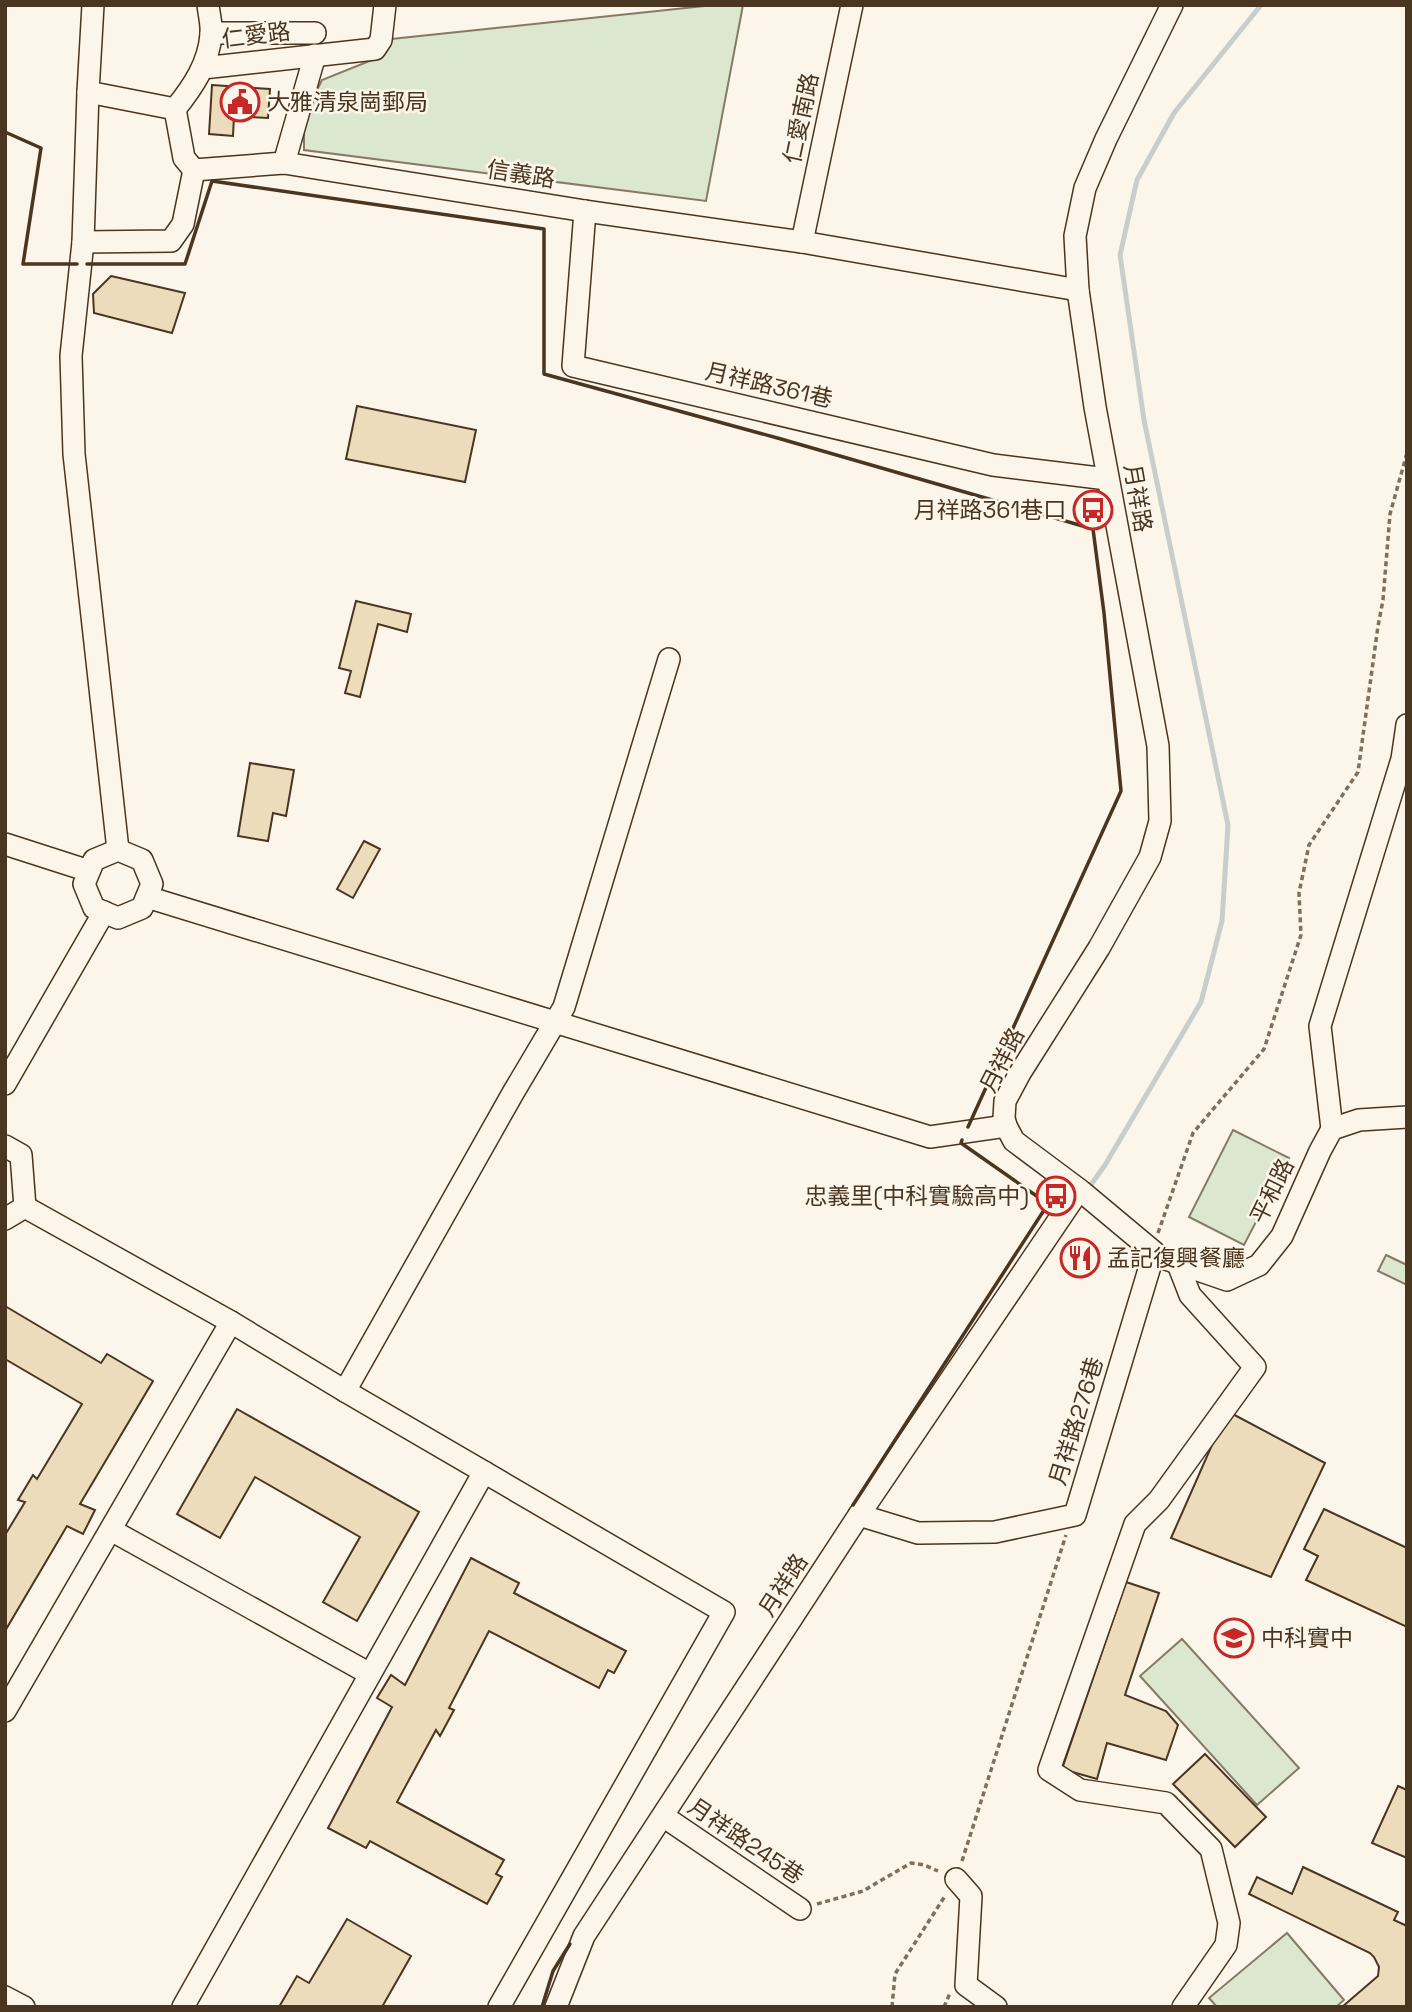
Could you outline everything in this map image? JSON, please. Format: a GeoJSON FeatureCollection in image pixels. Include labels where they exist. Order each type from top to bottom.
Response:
{"type":"FeatureCollection","features":[{"type":"Feature","properties":{"kind":"street"},"geometry":{"type":"LineString","coordinates":[[93,5],[83,242],[71,356],[74,454],[118,850]]}},
{"type":"Feature","properties":{"kind":"street","name":"仁愛路"},"geometry":{"type":"LineString","coordinates":[[175,109],[192,89],[203,68],[211,33],[208,5]]}},
{"type":"Feature","properties":{"kind":"street","name":"仁愛路"},"geometry":{"type":"LineString","coordinates":[[203,68],[375,49],[381,40],[385,5]]}},
{"type":"Feature","properties":{"kind":"street","name":"仁愛南路"},"geometry":{"type":"LineString","coordinates":[[802,242],[852,5]]}},
{"type":"Feature","properties":{"kind":"street","name":"月祥路"},"geometry":{"type":"LineString","coordinates":[[556,2007],[584,1936],[1083,1194],[1014,1141],[1004,1118],[1005,1101],[1099,948],[1150,857],[1160,821],[1158,746],[1095,407],[1078,290],[1075,236],[1085,188],[1172,5]]}},
{"type":"Feature","properties":{"kind":"street","name":"仁愛路"},"geometry":{"type":"LineString","coordinates":[[211,33],[315,33]]}},
{"type":"Feature","properties":{"kind":"street","name":"仁愛路"},"geometry":{"type":"LineString","coordinates":[[284,163],[315,55]]}},
{"type":"Feature","properties":{"kind":"street"},"geometry":{"type":"LineString","coordinates":[[83,242],[172,241],[183,224],[194,170],[184,158],[175,109],[88,92]]}},
{"type":"Feature","properties":{"kind":"street","name":"信義路"},"geometry":{"type":"LineString","coordinates":[[194,170],[284,163],[802,242],[1078,290]]}},
{"type":"Feature","properties":{"kind":"street","name":"月祥路361巷"},"geometry":{"type":"LineString","coordinates":[[585,211],[573,366],[993,465],[1107,479]]}},
{"type":"Feature","properties":{"kind":"street"},"geometry":{"type":"LineString","coordinates":[[345,1391],[564,1007],[669,659]]}},
{"type":"Feature","properties":{"kind":"street"},"geometry":{"type":"LineString","coordinates":[[1407,725],[1402,759],[1320,1026],[1332,1129],[1359,1119],[1407,1117]]}},
{"type":"Feature","properties":{"kind":"street"},"geometry":{"type":"LineString","coordinates":[[5,844],[89,871]]}},
{"type":"Feature","properties":{"kind":"street"},"geometry":{"type":"LineString","coordinates":[[118,850],[142,860],[152,884],[142,908],[118,918],[94,908],[84,884],[89,871],[94,860],[118,850]]}},
{"type":"Feature","properties":{"kind":"street"},"geometry":{"type":"LineString","coordinates":[[147,897],[930,1137],[1006,1126]]}},
{"type":"Feature","properties":{"kind":"street"},"geometry":{"type":"LineString","coordinates":[[5,1084],[104,912]]}},
{"type":"Feature","properties":{"kind":"street","name":"平和路"},"geometry":{"type":"LineString","coordinates":[[1083,1194],[1160,1257],[1227,1280],[1259,1265],[1282,1236],[1332,1129]]}},
{"type":"Feature","properties":{"kind":"street"},"geometry":{"type":"LineString","coordinates":[[5,1146],[21,1155],[26,1207]]}},
{"type":"Feature","properties":{"kind":"street"},"geometry":{"type":"LineString","coordinates":[[5,1219],[26,1207]]}},
{"type":"Feature","properties":{"kind":"street"},"geometry":{"type":"LineString","coordinates":[[26,1207],[231,1322],[724,1612],[499,2007]]}},
{"type":"Feature","properties":{"kind":"street","name":"月祥路276巷"},"geometry":{"type":"LineString","coordinates":[[864,1517],[918,1533],[995,1532],[1075,1515],[1154,1253]]}},
{"type":"Feature","properties":{"kind":"street"},"geometry":{"type":"LineString","coordinates":[[1178,1264],[1189,1295],[1255,1367],[1159,1500],[1135,1524],[1049,1770],[1080,1790],[1166,1803],[1211,1849],[1228,1923],[1226,1945],[1183,2007]]}},
{"type":"Feature","properties":{"kind":"street"},"geometry":{"type":"LineString","coordinates":[[8,1701],[231,1322]]}},
{"type":"Feature","properties":{"kind":"street"},"geometry":{"type":"LineString","coordinates":[[183,2007],[484,1472]]}},
{"type":"Feature","properties":{"kind":"street"},"geometry":{"type":"LineString","coordinates":[[111,1530],[370,1674]]}},
{"type":"Feature","properties":{"kind":"street","name":"月祥路245巷"},"geometry":{"type":"LineString","coordinates":[[663,1816],[800,1909]]}},
{"type":"Feature","properties":{"kind":"street"},"geometry":{"type":"LineString","coordinates":[[956,1880],[971,1896],[965,1985],[996,2007]]}},
{"type":"Feature","properties":{"kind":"street"},"geometry":{"type":"LineString","coordinates":[[5,1997],[23,2007]]}},
{"type":"Feature","properties":{"kind":"path"},"geometry":{"type":"LineString","coordinates":[[1378,626],[1383,600],[1390,514],[1407,453]]}},
{"type":"Feature","properties":{"kind":"path"},"geometry":{"type":"LineString","coordinates":[[800,1909],[863,1891],[911,1863],[925,1865],[956,1880],[895,1974],[892,2007]]}},
{"type":"Feature","properties":{"kind":"green space"},"geometry":{"type":"Polygon","coordinates":[[[714,5],[743,5],[706,201],[304,150],[304,116],[322,80],[377,58],[382,40],[714,5]]]}},
{"type":"Feature","properties":{"kind":"green space"},"geometry":{"type":"Polygon","coordinates":[[[1233,1130],[1289,1158],[1244,1245],[1189,1217],[1233,1130]]]}},
{"type":"Feature","properties":{"kind":"green space"},"geometry":{"type":"Polygon","coordinates":[[[1386,1255],[1407,1265],[1407,1285],[1378,1271],[1386,1255]]]}},
{"type":"Feature","properties":{"kind":"green space"},"geometry":{"type":"Polygon","coordinates":[[[1182,1639],[1299,1768],[1257,1805],[1140,1676],[1182,1639]]]}},
{"type":"Feature","properties":{"kind":"green space"},"geometry":{"type":"Polygon","coordinates":[[[1287,1933],[1344,2000],[1336,2007],[1217,2007],[1209,1998],[1287,1933]]]}},
{"type":"Feature","properties":{"kind":"building","name":"大雅清泉崗郵局"},"geometry":{"type":"Polygon","coordinates":[[[212,85],[270,89],[268,118],[234,116],[233,136],[209,134],[212,85]]]}},
{"type":"Feature","properties":{"kind":"building"},"geometry":{"type":"Polygon","coordinates":[[[111,276],[185,293],[172,333],[94,313],[93,294],[111,276]]]}},
{"type":"Feature","properties":{"kind":"building"},"geometry":{"type":"Polygon","coordinates":[[[357,406],[476,430],[465,482],[346,459],[357,406]]]}},
{"type":"Feature","properties":{"kind":"building"},"geometry":{"type":"Polygon","coordinates":[[[356,601],[411,614],[407,632],[378,624],[360,697],[345,693],[351,671],[339,668],[356,601]]]}},
{"type":"Feature","properties":{"kind":"building"},"geometry":{"type":"Polygon","coordinates":[[[250,763],[294,770],[286,816],[273,813],[268,841],[238,836],[250,763]]]}},
{"type":"Feature","properties":{"kind":"building"},"geometry":{"type":"Polygon","coordinates":[[[364,841],[380,849],[353,898],[337,889],[364,841]]]}},
{"type":"Feature","properties":{"kind":"building"},"geometry":{"type":"Polygon","coordinates":[[[5,1306],[101,1363],[107,1354],[153,1381],[80,1504],[95,1510],[83,1534],[67,1526],[5,1631],[5,1535],[25,1502],[18,1500],[33,1475],[37,1479],[82,1404],[5,1359],[5,1306]]]}},
{"type":"Feature","properties":{"kind":"building"},"geometry":{"type":"Polygon","coordinates":[[[237,1409],[419,1512],[357,1621],[323,1602],[360,1537],[255,1477],[220,1538],[177,1514],[237,1409]]]}},
{"type":"Feature","properties":{"kind":"building"},"geometry":{"type":"Polygon","coordinates":[[[1227,1411],[1325,1463],[1271,1577],[1171,1538],[1227,1411]]]}},
{"type":"Feature","properties":{"kind":"building"},"geometry":{"type":"Polygon","coordinates":[[[1324,1509],[1407,1548],[1407,1627],[1306,1580],[1318,1556],[1304,1549],[1324,1509]]]}},
{"type":"Feature","properties":{"kind":"building"},"geometry":{"type":"Polygon","coordinates":[[[471,1558],[519,1583],[514,1593],[626,1651],[614,1673],[608,1670],[599,1688],[489,1631],[449,1708],[454,1710],[440,1736],[436,1730],[397,1802],[504,1860],[496,1874],[502,1877],[487,1904],[370,1841],[366,1848],[328,1828],[392,1707],[377,1698],[391,1675],[405,1685],[471,1558]]]}},
{"type":"Feature","properties":{"kind":"building"},"geometry":{"type":"Polygon","coordinates":[[[1126,1582],[1159,1593],[1125,1695],[1166,1711],[1178,1725],[1166,1760],[1107,1743],[1097,1779],[1062,1769],[1126,1582]]]}},
{"type":"Feature","properties":{"kind":"building"},"geometry":{"type":"Polygon","coordinates":[[[1205,1754],[1266,1817],[1235,1847],[1173,1784],[1205,1754]]]}},
{"type":"Feature","properties":{"kind":"building"},"geometry":{"type":"Polygon","coordinates":[[[1398,1786],[1407,1790],[1407,1858],[1372,1843],[1398,1786]]]}},
{"type":"Feature","properties":{"kind":"building"},"geometry":{"type":"Polygon","coordinates":[[[1303,1867],[1398,1912],[1394,1920],[1407,1926],[1407,2007],[1342,2007],[1378,1976],[1379,1967],[1374,1957],[1249,1894],[1257,1877],[1292,1894],[1303,1867]]]}},
{"type":"Feature","properties":{"kind":"building"},"geometry":{"type":"Polygon","coordinates":[[[347,1919],[411,1956],[382,2007],[279,2007],[297,1976],[309,1983],[347,1919]]]}},
{"type":"Feature","properties":{"kind":"waterway"},"geometry":{"type":"LineString","coordinates":[[1088,1189],[1105,1165],[1201,1002],[1222,921],[1228,825],[1144,420],[1120,255],[1137,180],[1174,113],[1261,5]]}},
{"type":"Feature","properties":{"kind":"wall"},"geometry":{"type":"LineString","coordinates":[[5,132],[41,148],[23,264],[77,264]]}},
{"type":"Feature","properties":{"kind":"wall"},"geometry":{"type":"LineString","coordinates":[[87,264],[185,264],[212,181],[544,229],[544,374],[1093,529],[1121,791],[968,1127]]}},
{"type":"Feature","properties":{"kind":"wall"},"geometry":{"type":"LineString","coordinates":[[853,1505],[1048,1204],[961,1143],[962,1140]]}},
{"type":"Feature","properties":{"kind":"wall"},"geometry":{"type":"LineString","coordinates":[[542,2007],[553,1971],[570,1944]]}},
{"type":"Feature","properties":{"kind":"place","name":"大雅清泉崗郵局"},"geometry":{"type":"Point","coordinates":[240,102]}},
{"type":"Feature","properties":{"kind":"place","name":"月祥路361巷口"},"geometry":{"type":"Point","coordinates":[1093,510]}},
{"type":"Feature","properties":{"kind":"place","name":"忠義里(中科實驗高中)"},"geometry":{"type":"Point","coordinates":[1056,1196]}},
{"type":"Feature","properties":{"kind":"place","name":"孟記復興餐廳"},"geometry":{"type":"Point","coordinates":[1080,1258]}},
{"type":"Feature","properties":{"kind":"place","name":"中科實中"},"geometry":{"type":"Point","coordinates":[1234,1638]}}]}
